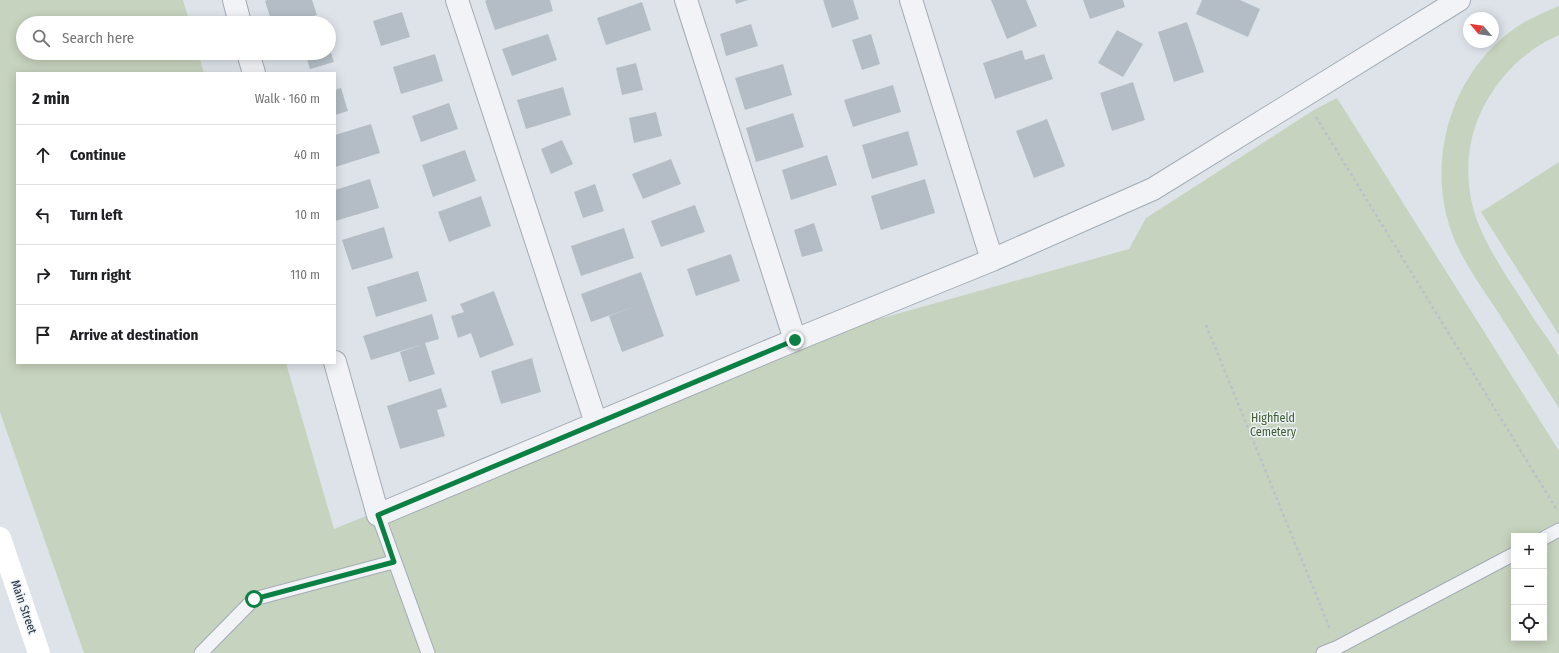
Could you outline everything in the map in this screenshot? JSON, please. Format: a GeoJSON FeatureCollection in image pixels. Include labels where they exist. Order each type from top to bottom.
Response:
{"type":"FeatureCollection","features":[{"type":"Feature","properties":{"kind":"street"},"geometry":{"type":"LineString","coordinates":[[234,0],[238,16]]}},
{"type":"Feature","properties":{"kind":"street"},"geometry":{"type":"LineString","coordinates":[[457,0],[596,423]]}},
{"type":"Feature","properties":{"kind":"street"},"geometry":{"type":"LineString","coordinates":[[686,0],[795,340]]}},
{"type":"Feature","properties":{"kind":"street"},"geometry":{"type":"LineString","coordinates":[[911,0],[992,260]]}},
{"type":"Feature","properties":{"kind":"street"},"geometry":{"type":"LineString","coordinates":[[336,364],[378,515],[795,340],[992,260],[1153,189],[1459,0]]}},
{"type":"Feature","properties":{"kind":"street"},"geometry":{"type":"LineString","coordinates":[[250,60],[254,72]]}},
{"type":"Feature","properties":{"kind":"street","name":"Main Street"},"geometry":{"type":"LineString","coordinates":[[0,538],[4,564],[39,653]]}},
{"type":"Feature","properties":{"kind":"lane"},"geometry":{"type":"LineString","coordinates":[[378,515],[428,653]]}},
{"type":"Feature","properties":{"kind":"lane"},"geometry":{"type":"LineString","coordinates":[[1547,536],[1559,530]]}},
{"type":"Feature","properties":{"kind":"lane"},"geometry":{"type":"LineString","coordinates":[[1323,653],[1338,647],[1511,556]]}},
{"type":"Feature","properties":{"kind":"lane"},"geometry":{"type":"LineString","coordinates":[[201,653],[254,599],[394,562]]}},
{"type":"Feature","properties":{"kind":"path"},"geometry":{"type":"LineString","coordinates":[[1303,95],[1559,514]]}},
{"type":"Feature","properties":{"kind":"path"},"geometry":{"type":"LineString","coordinates":[[1206,325],[1338,647]]}},
{"type":"Feature","properties":{"kind":"green space","name":"Highfield Cemetery"},"geometry":{"type":"Polygon","coordinates":[[[0,0],[183,0],[188,16],[16,16],[16,60],[200,60],[204,72],[16,72],[16,364],[286,364],[334,529],[786,345],[1129,249],[1146,218],[1314,110],[1337,98],[1559,451],[1559,653],[84,653],[0,412],[0,0]]]}},
{"type":"Feature","properties":{"kind":"green space"},"geometry":{"type":"Polygon","coordinates":[[[1559,6],[1559,35],[1536,47],[1516,63],[1499,82],[1485,104],[1478,118],[1473,134],[1468,166],[1469,183],[1475,215],[1486,241],[1505,274],[1559,357],[1559,408],[1463,258],[1455,241],[1446,213],[1442,184],[1442,155],[1448,127],[1457,99],[1471,74],[1489,51],[1492,48],[1499,48],[1499,42],[1511,31],[1534,17],[1559,6]]]}},
{"type":"Feature","properties":{"kind":"green space"},"geometry":{"type":"Polygon","coordinates":[[[1559,162],[1559,335],[1481,212],[1559,162]]]}},
{"type":"Feature","properties":{"kind":"building"},"geometry":{"type":"Polygon","coordinates":[[[312,0],[317,15],[270,16],[265,1],[312,0]]]}},
{"type":"Feature","properties":{"kind":"building"},"geometry":{"type":"Polygon","coordinates":[[[550,0],[553,11],[495,30],[485,1],[550,0]]]}},
{"type":"Feature","properties":{"kind":"building"},"geometry":{"type":"Polygon","coordinates":[[[735,0],[748,0],[736,4],[735,0]]]}},
{"type":"Feature","properties":{"kind":"building"},"geometry":{"type":"Polygon","coordinates":[[[823,0],[853,0],[859,19],[832,28],[823,0]]]}},
{"type":"Feature","properties":{"kind":"building"},"geometry":{"type":"Polygon","coordinates":[[[991,0],[1026,0],[1037,26],[1007,39],[991,0]]]}},
{"type":"Feature","properties":{"kind":"building"},"geometry":{"type":"Polygon","coordinates":[[[1083,0],[1123,0],[1125,7],[1090,19],[1083,0]]]}},
{"type":"Feature","properties":{"kind":"building"},"geometry":{"type":"Polygon","coordinates":[[[1202,0],[1240,0],[1260,9],[1248,37],[1196,14],[1202,0]]]}},
{"type":"Feature","properties":{"kind":"building"},"geometry":{"type":"Polygon","coordinates":[[[642,2],[651,30],[606,45],[597,18],[642,2]]]}},
{"type":"Feature","properties":{"kind":"building"},"geometry":{"type":"Polygon","coordinates":[[[402,12],[410,37],[381,46],[373,21],[402,12]]]}},
{"type":"Feature","properties":{"kind":"building"},"geometry":{"type":"Polygon","coordinates":[[[1187,22],[1204,72],[1174,82],[1158,32],[1187,22]]]}},
{"type":"Feature","properties":{"kind":"building"},"geometry":{"type":"Polygon","coordinates":[[[751,24],[758,46],[726,56],[720,34],[751,24]]]}},
{"type":"Feature","properties":{"kind":"building"},"geometry":{"type":"Polygon","coordinates":[[[1117,30],[1143,44],[1123,77],[1098,63],[1117,30]]]}},
{"type":"Feature","properties":{"kind":"building"},"geometry":{"type":"Polygon","coordinates":[[[548,34],[557,60],[512,76],[502,49],[548,34]]]}},
{"type":"Feature","properties":{"kind":"building"},"geometry":{"type":"Polygon","coordinates":[[[871,34],[880,64],[862,70],[852,40],[871,34]]]}},
{"type":"Feature","properties":{"kind":"building"},"geometry":{"type":"Polygon","coordinates":[[[1022,50],[1025,60],[1044,54],[1053,79],[995,99],[983,63],[1022,50]]]}},
{"type":"Feature","properties":{"kind":"building"},"geometry":{"type":"Polygon","coordinates":[[[435,54],[443,81],[401,94],[393,67],[435,54]]]}},
{"type":"Feature","properties":{"kind":"building"},"geometry":{"type":"Polygon","coordinates":[[[307,60],[333,60],[334,62],[310,69],[307,60]]]}},
{"type":"Feature","properties":{"kind":"building"},"geometry":{"type":"Polygon","coordinates":[[[636,63],[643,90],[622,95],[616,68],[636,63]]]}},
{"type":"Feature","properties":{"kind":"building"},"geometry":{"type":"Polygon","coordinates":[[[783,64],[792,95],[745,110],[735,78],[783,64]]]}},
{"type":"Feature","properties":{"kind":"building"},"geometry":{"type":"Polygon","coordinates":[[[1133,82],[1145,120],[1112,131],[1100,93],[1133,82]]]}},
{"type":"Feature","properties":{"kind":"building"},"geometry":{"type":"Polygon","coordinates":[[[893,85],[901,112],[853,127],[844,100],[893,85]]]}},
{"type":"Feature","properties":{"kind":"building"},"geometry":{"type":"Polygon","coordinates":[[[563,87],[571,115],[526,129],[517,100],[563,87]]]}},
{"type":"Feature","properties":{"kind":"building"},"geometry":{"type":"Polygon","coordinates":[[[341,88],[348,111],[336,115],[336,90],[341,88]]]}},
{"type":"Feature","properties":{"kind":"building"},"geometry":{"type":"Polygon","coordinates":[[[449,103],[458,129],[421,142],[412,116],[449,103]]]}},
{"type":"Feature","properties":{"kind":"building"},"geometry":{"type":"Polygon","coordinates":[[[656,112],[662,136],[634,143],[629,118],[656,112]]]}},
{"type":"Feature","properties":{"kind":"building"},"geometry":{"type":"Polygon","coordinates":[[[793,113],[804,147],[756,162],[746,128],[793,113]]]}},
{"type":"Feature","properties":{"kind":"building"},"geometry":{"type":"Polygon","coordinates":[[[1047,119],[1065,166],[1034,178],[1016,131],[1047,119]]]}},
{"type":"Feature","properties":{"kind":"building"},"geometry":{"type":"Polygon","coordinates":[[[371,124],[380,153],[336,167],[336,135],[371,124]]]}},
{"type":"Feature","properties":{"kind":"building"},"geometry":{"type":"Polygon","coordinates":[[[908,131],[918,165],[872,179],[862,145],[908,131]]]}},
{"type":"Feature","properties":{"kind":"building"},"geometry":{"type":"Polygon","coordinates":[[[562,140],[573,164],[551,174],[541,149],[562,140]]]}},
{"type":"Feature","properties":{"kind":"building"},"geometry":{"type":"Polygon","coordinates":[[[465,150],[476,181],[433,197],[422,165],[465,150]]]}},
{"type":"Feature","properties":{"kind":"building"},"geometry":{"type":"Polygon","coordinates":[[[827,155],[837,185],[791,200],[782,170],[827,155]]]}},
{"type":"Feature","properties":{"kind":"building"},"geometry":{"type":"Polygon","coordinates":[[[671,159],[681,184],[643,199],[632,174],[671,159]]]}},
{"type":"Feature","properties":{"kind":"building"},"geometry":{"type":"Polygon","coordinates":[[[370,179],[379,208],[336,221],[336,190],[370,179]]]}},
{"type":"Feature","properties":{"kind":"building"},"geometry":{"type":"Polygon","coordinates":[[[925,179],[935,213],[881,230],[871,196],[925,179]]]}},
{"type":"Feature","properties":{"kind":"building"},"geometry":{"type":"Polygon","coordinates":[[[595,184],[604,211],[583,218],[574,192],[595,184]]]}},
{"type":"Feature","properties":{"kind":"building"},"geometry":{"type":"Polygon","coordinates":[[[481,196],[491,226],[449,242],[438,212],[481,196]]]}},
{"type":"Feature","properties":{"kind":"building"},"geometry":{"type":"Polygon","coordinates":[[[695,205],[705,232],[661,247],[651,221],[695,205]]]}},
{"type":"Feature","properties":{"kind":"building"},"geometry":{"type":"Polygon","coordinates":[[[814,223],[823,251],[802,257],[794,230],[814,223]]]}},
{"type":"Feature","properties":{"kind":"building"},"geometry":{"type":"Polygon","coordinates":[[[384,227],[393,258],[352,270],[342,240],[384,227]]]}},
{"type":"Feature","properties":{"kind":"building"},"geometry":{"type":"Polygon","coordinates":[[[624,228],[634,258],[581,276],[571,246],[624,228]]]}},
{"type":"Feature","properties":{"kind":"building"},"geometry":{"type":"Polygon","coordinates":[[[731,254],[740,281],[696,296],[687,269],[731,254]]]}},
{"type":"Feature","properties":{"kind":"building"},"geometry":{"type":"Polygon","coordinates":[[[418,271],[427,301],[376,317],[367,287],[418,271]]]}},
{"type":"Feature","properties":{"kind":"building"},"geometry":{"type":"Polygon","coordinates":[[[641,272],[664,336],[622,352],[609,316],[636,306],[591,322],[581,294],[641,272]]]}},
{"type":"Feature","properties":{"kind":"building"},"geometry":{"type":"Polygon","coordinates":[[[494,291],[514,345],[480,358],[471,333],[458,338],[451,316],[464,312],[460,304],[494,291]]]}},
{"type":"Feature","properties":{"kind":"building"},"geometry":{"type":"Polygon","coordinates":[[[432,314],[439,339],[425,343],[435,374],[409,382],[400,352],[424,344],[371,360],[363,336],[432,314]]]}},
{"type":"Feature","properties":{"kind":"building"},"geometry":{"type":"Polygon","coordinates":[[[532,358],[541,392],[501,404],[491,371],[532,358]]]}},
{"type":"Feature","properties":{"kind":"building"},"geometry":{"type":"Polygon","coordinates":[[[441,388],[447,407],[437,410],[445,436],[400,449],[387,406],[441,388]]]}},
{"type":"Feature","properties":{"kind":"route"},"geometry":{"type":"LineString","coordinates":[[254,599],[394,562],[378,515],[795,340]]}}]}
